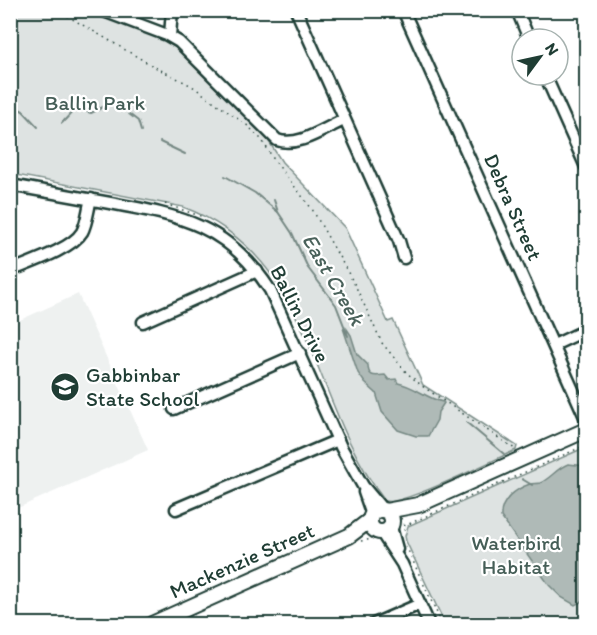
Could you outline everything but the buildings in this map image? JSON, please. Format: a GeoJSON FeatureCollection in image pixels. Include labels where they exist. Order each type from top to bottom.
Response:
{"type":"FeatureCollection","features":[{"type":"Feature","properties":{"kind":"main road","name":"Mackenzie Street"},"geometry":{"type":"LineString","coordinates":[[152,624],[586,430]]}},
{"type":"Feature","properties":{"kind":"street"},"geometry":{"type":"LineString","coordinates":[[101,10],[170,36],[187,47],[277,140],[297,141],[344,120]]}},
{"type":"Feature","properties":{"kind":"street"},"geometry":{"type":"LineString","coordinates":[[170,36],[172,10]]}},
{"type":"Feature","properties":{"kind":"street"},"geometry":{"type":"LineString","coordinates":[[296,10],[399,241],[404,258]]}},
{"type":"Feature","properties":{"kind":"street","name":"Debra Street"},"geometry":{"type":"LineString","coordinates":[[403,10],[586,419]]}},
{"type":"Feature","properties":{"kind":"street"},"geometry":{"type":"LineString","coordinates":[[517,10],[525,27]]}},
{"type":"Feature","properties":{"kind":"street"},"geometry":{"type":"LineString","coordinates":[[550,87],[586,168]]}},
{"type":"Feature","properties":{"kind":"street","name":"Ballin Drive"},"geometry":{"type":"LineString","coordinates":[[10,185],[167,214],[191,221],[225,240],[245,257],[277,302],[338,440],[363,486],[387,520],[402,564],[429,624]]}},
{"type":"Feature","properties":{"kind":"street"},"geometry":{"type":"LineString","coordinates":[[10,272],[63,248],[75,240],[82,232],[91,200]]}},
{"type":"Feature","properties":{"kind":"street"},"geometry":{"type":"LineString","coordinates":[[143,322],[257,271]]}},
{"type":"Feature","properties":{"kind":"street"},"geometry":{"type":"LineString","coordinates":[[554,345],[586,330]]}},
{"type":"Feature","properties":{"kind":"street"},"geometry":{"type":"LineString","coordinates":[[174,409],[300,354]]}},
{"type":"Feature","properties":{"kind":"street"},"geometry":{"type":"LineString","coordinates":[[176,509],[338,440]]}},
{"type":"Feature","properties":{"kind":"street"},"geometry":{"type":"LineString","coordinates":[[374,624],[420,604]]}},
{"type":"Feature","properties":{"kind":"path"},"geometry":{"type":"LineString","coordinates":[[57,10],[192,86],[248,126],[262,140],[324,228],[355,285],[382,343],[406,372],[422,386],[517,452]]}},
{"type":"Feature","properties":{"kind":"path"},"geometry":{"type":"LineString","coordinates":[[162,204],[207,219]]}},
{"type":"Feature","properties":{"kind":"path"},"geometry":{"type":"LineString","coordinates":[[281,292],[291,312]]}},
{"type":"Feature","properties":{"kind":"path"},"geometry":{"type":"LineString","coordinates":[[442,624],[403,537],[387,520],[586,445]]}},
{"type":"Feature","properties":{"kind":"shaded area","name":"Gabbinbar State School"},"geometry":{"type":"Polygon","coordinates":[[[78,294],[148,450],[11,511],[11,324],[78,294]]]}},
{"type":"Feature","properties":{"kind":"shaded area"},"geometry":{"type":"Polygon","coordinates":[[[343,328],[347,334],[347,329],[351,335],[357,354],[368,365],[371,374],[385,375],[389,380],[396,379],[398,383],[444,403],[428,436],[416,436],[398,430],[382,412],[376,393],[358,373],[343,328]]]}},
{"type":"Feature","properties":{"kind":"shaded area"},"geometry":{"type":"Polygon","coordinates":[[[568,464],[586,466],[586,599],[575,605],[561,597],[549,585],[501,517],[503,506],[514,492],[530,484],[544,481],[568,464]]]}},
{"type":"Feature","properties":{"kind":"green space","name":"Ballin Park"},"geometry":{"type":"Polygon","coordinates":[[[10,11],[87,11],[165,39],[190,57],[266,137],[282,162],[345,228],[388,322],[393,320],[423,385],[517,446],[516,450],[428,490],[394,501],[385,501],[360,462],[340,421],[305,336],[285,296],[260,260],[226,230],[183,207],[11,174],[10,11]]]}},
{"type":"Feature","properties":{"kind":"green space","name":"Waterbird Habitat"},"geometry":{"type":"Polygon","coordinates":[[[586,447],[586,624],[445,624],[406,541],[408,526],[586,447]]]}},
{"type":"Feature","properties":{"kind":"waterway","name":"East Creek"},"geometry":{"type":"LineString","coordinates":[[10,104],[23,111],[38,127]]}},
{"type":"Feature","properties":{"kind":"waterway","name":"East Creek"},"geometry":{"type":"LineString","coordinates":[[62,123],[76,108],[91,113],[109,104]]}},
{"type":"Feature","properties":{"kind":"waterway","name":"East Creek"},"geometry":{"type":"LineString","coordinates":[[129,114],[138,121],[141,131]]}},
{"type":"Feature","properties":{"kind":"waterway","name":"East Creek"},"geometry":{"type":"LineString","coordinates":[[160,142],[185,154]]}},
{"type":"Feature","properties":{"kind":"waterway","name":"East Creek"},"geometry":{"type":"LineString","coordinates":[[225,176],[255,193],[278,212],[292,233],[308,268],[336,305],[348,336]]}},
{"type":"Feature","properties":{"kind":"waterway","name":"East Creek"},"geometry":{"type":"LineString","coordinates":[[274,200],[278,212]]}},
{"type":"Feature","properties":{"kind":"waterway","name":"East Creek"},"geometry":{"type":"LineString","coordinates":[[466,422],[504,454]]}},
{"type":"Feature","properties":{"kind":"waterway","name":"East Creek"},"geometry":{"type":"LineString","coordinates":[[522,479],[532,485]]}},
{"type":"Feature","properties":{"kind":"place","name":"Gabbinbar State School"},"geometry":{"type":"Point","coordinates":[65,387]}}]}
